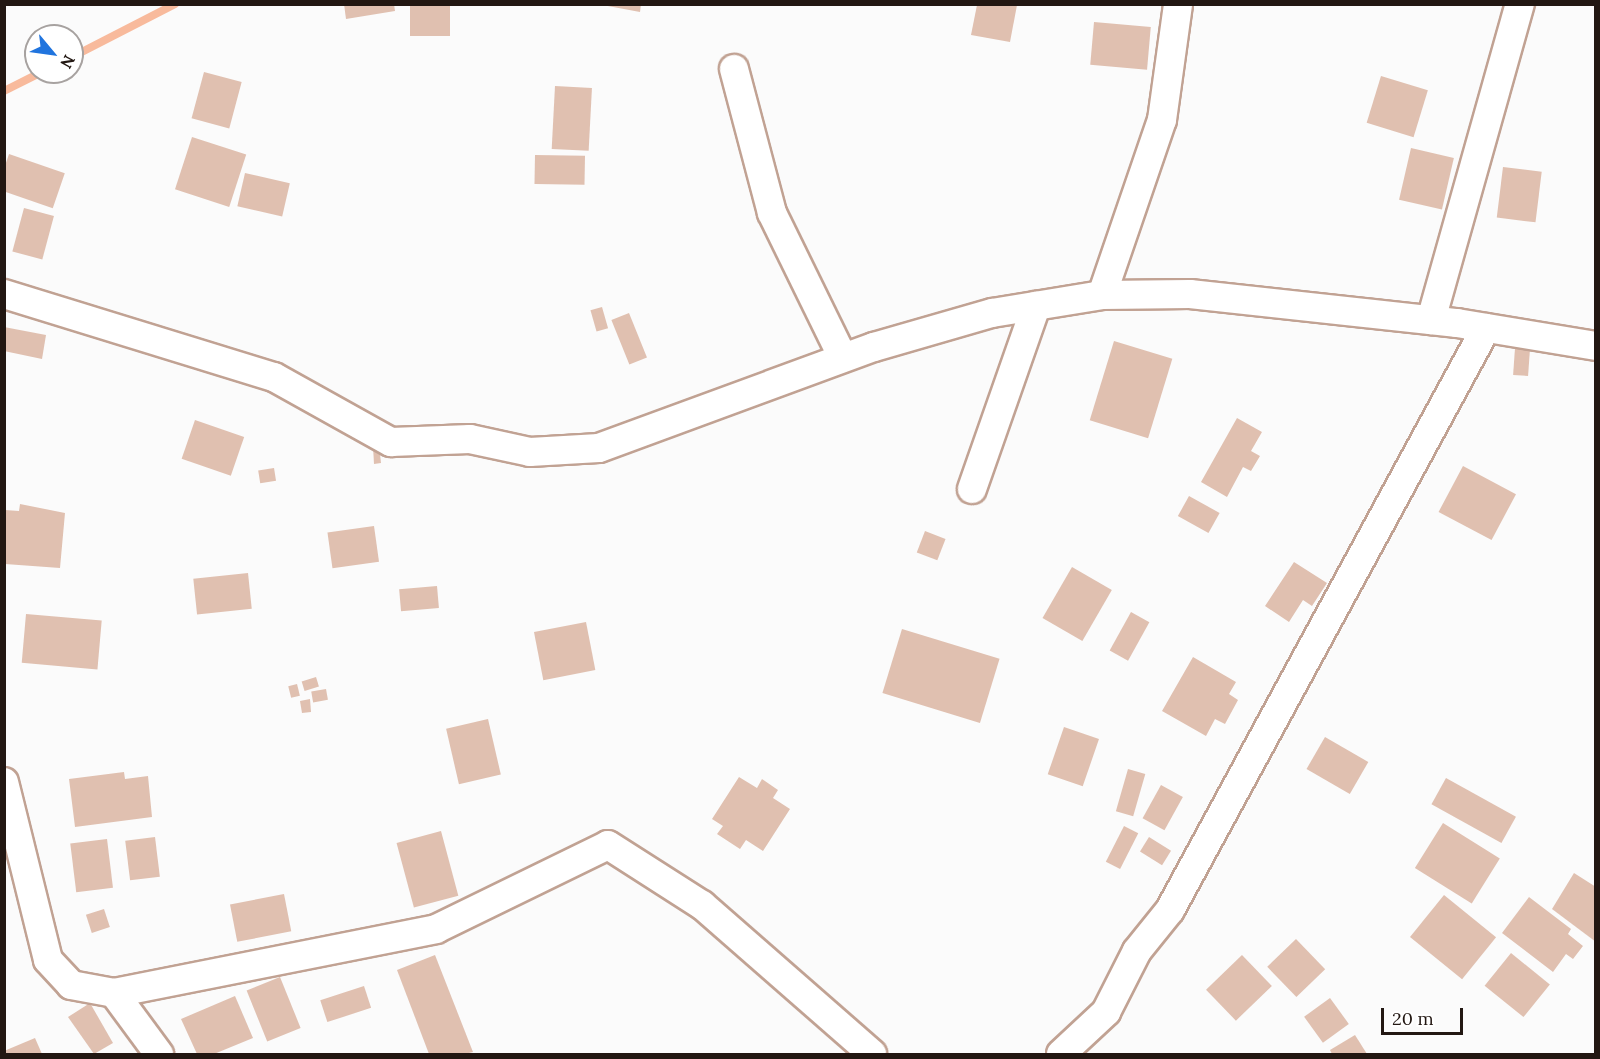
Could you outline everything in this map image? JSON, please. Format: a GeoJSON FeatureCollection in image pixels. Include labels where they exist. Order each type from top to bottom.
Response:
{"type":"FeatureCollection","features":[{"type":"Feature","properties":{"kind":"street"},"geometry":{"type":"LineString","coordinates":[[1102,295],[1162,120],[1178,4]]}},
{"type":"Feature","properties":{"kind":"street"},"geometry":{"type":"LineString","coordinates":[[1431,320],[1520,4]]}},
{"type":"Feature","properties":{"kind":"street"},"geometry":{"type":"LineString","coordinates":[[734,69],[772,213],[843,358]]}},
{"type":"Feature","properties":{"kind":"street"},"geometry":{"type":"LineString","coordinates":[[4,294],[274,377],[391,442],[470,439],[530,452],[600,448],[843,358],[992,313],[1102,295],[1190,294],[1431,320],[1596,346]]}},
{"type":"Feature","properties":{"kind":"street"},"geometry":{"type":"LineString","coordinates":[[972,489],[1036,306]]}},
{"type":"Feature","properties":{"kind":"street"},"geometry":{"type":"LineString","coordinates":[[1061,1054],[1106,1012],[1137,951],[1170,910],[1486,328]]}},
{"type":"Feature","properties":{"kind":"street"},"geometry":{"type":"LineString","coordinates":[[4,782],[48,960],[71,985],[114,993],[436,928],[608,844],[702,905],[872,1054]]}},
{"type":"Feature","properties":{"kind":"street"},"geometry":{"type":"LineString","coordinates":[[114,993],[159,1054]]}},
{"type":"Feature","properties":{"kind":"building"},"geometry":{"type":"Polygon","coordinates":[[[344,4],[394,4],[395,11],[346,19],[344,4]]]}},
{"type":"Feature","properties":{"kind":"building"},"geometry":{"type":"Polygon","coordinates":[[[410,4],[450,4],[450,36],[410,36],[410,4]]]}},
{"type":"Feature","properties":{"kind":"building"},"geometry":{"type":"Polygon","coordinates":[[[597,4],[641,4],[640,12],[597,4]]]}},
{"type":"Feature","properties":{"kind":"building"},"geometry":{"type":"Polygon","coordinates":[[[977,5],[1017,5],[1010,42],[971,35],[977,5]]]}},
{"type":"Feature","properties":{"kind":"building"},"geometry":{"type":"Polygon","coordinates":[[[1094,22],[1151,27],[1147,70],[1090,65],[1094,22]]]}},
{"type":"Feature","properties":{"kind":"building"},"geometry":{"type":"Polygon","coordinates":[[[204,72],[242,82],[229,128],[192,118],[204,72]]]}},
{"type":"Feature","properties":{"kind":"building"},"geometry":{"type":"Polygon","coordinates":[[[1381,76],[1428,90],[1414,137],[1367,123],[1381,76]]]}},
{"type":"Feature","properties":{"kind":"building"},"geometry":{"type":"Polygon","coordinates":[[[555,86],[592,88],[589,151],[552,149],[555,86]]]}},
{"type":"Feature","properties":{"kind":"building"},"geometry":{"type":"Polygon","coordinates":[[[192,137],[246,155],[229,207],[175,189],[192,137]]]}},
{"type":"Feature","properties":{"kind":"building"},"geometry":{"type":"Polygon","coordinates":[[[1411,148],[1454,158],[1442,210],[1399,200],[1411,148]]]}},
{"type":"Feature","properties":{"kind":"building"},"geometry":{"type":"Polygon","coordinates":[[[9,154],[65,173],[53,208],[4,191],[4,169],[9,154]]]}},
{"type":"Feature","properties":{"kind":"building"},"geometry":{"type":"Polygon","coordinates":[[[535,155],[585,156],[584,185],[534,184],[535,155]]]}},
{"type":"Feature","properties":{"kind":"building"},"geometry":{"type":"Polygon","coordinates":[[[1503,167],[1542,172],[1535,222],[1497,218],[1503,167]]]}},
{"type":"Feature","properties":{"kind":"building"},"geometry":{"type":"Polygon","coordinates":[[[245,173],[290,183],[282,216],[237,206],[245,173]]]}},
{"type":"Feature","properties":{"kind":"building"},"geometry":{"type":"Polygon","coordinates":[[[24,208],[54,216],[42,259],[12,251],[24,208]]]}},
{"type":"Feature","properties":{"kind":"building"},"geometry":{"type":"Polygon","coordinates":[[[602,307],[608,328],[597,331],[590,310],[602,307]]]}},
{"type":"Feature","properties":{"kind":"building"},"geometry":{"type":"Polygon","coordinates":[[[629,313],[647,358],[629,365],[611,320],[629,313]]]}},
{"type":"Feature","properties":{"kind":"building"},"geometry":{"type":"Polygon","coordinates":[[[4,327],[46,335],[42,359],[4,351],[4,327]]]}},
{"type":"Feature","properties":{"kind":"building"},"geometry":{"type":"Polygon","coordinates":[[[1114,341],[1172,359],[1148,438],[1090,420],[1114,341]]]}},
{"type":"Feature","properties":{"kind":"building"},"geometry":{"type":"Polygon","coordinates":[[[1515,348],[1530,349],[1528,376],[1513,375],[1515,348]]]}},
{"type":"Feature","properties":{"kind":"building"},"geometry":{"type":"Polygon","coordinates":[[[1237,418],[1262,432],[1251,451],[1260,456],[1251,471],[1243,467],[1227,497],[1201,482],[1237,418]]]}},
{"type":"Feature","properties":{"kind":"building"},"geometry":{"type":"Polygon","coordinates":[[[195,420],[244,437],[231,476],[182,459],[195,420]]]}},
{"type":"Feature","properties":{"kind":"building"},"geometry":{"type":"Polygon","coordinates":[[[379,445],[381,463],[374,464],[373,446],[379,445]]]}},
{"type":"Feature","properties":{"kind":"building"},"geometry":{"type":"Polygon","coordinates":[[[1463,466],[1516,494],[1492,540],[1439,512],[1463,466]]]}},
{"type":"Feature","properties":{"kind":"building"},"geometry":{"type":"Polygon","coordinates":[[[274,468],[276,481],[260,483],[258,471],[274,468]]]}},
{"type":"Feature","properties":{"kind":"building"},"geometry":{"type":"Polygon","coordinates":[[[1189,496],[1220,513],[1208,533],[1178,516],[1189,496]]]}},
{"type":"Feature","properties":{"kind":"building"},"geometry":{"type":"Polygon","coordinates":[[[20,504],[65,513],[60,568],[5,564],[5,510],[19,511],[20,504]]]}},
{"type":"Feature","properties":{"kind":"building"},"geometry":{"type":"Polygon","coordinates":[[[374,526],[379,562],[332,568],[327,533],[374,526]]]}},
{"type":"Feature","properties":{"kind":"building"},"geometry":{"type":"Polygon","coordinates":[[[925,531],[946,539],[937,560],[917,552],[925,531]]]}},
{"type":"Feature","properties":{"kind":"building"},"geometry":{"type":"Polygon","coordinates":[[[1294,562],[1327,583],[1312,606],[1303,600],[1289,622],[1265,606],[1294,562]]]}},
{"type":"Feature","properties":{"kind":"building"},"geometry":{"type":"Polygon","coordinates":[[[1072,567],[1112,590],[1082,641],[1042,618],[1072,567]]]}},
{"type":"Feature","properties":{"kind":"building"},"geometry":{"type":"Polygon","coordinates":[[[248,573],[252,609],[197,615],[193,579],[248,573]]]}},
{"type":"Feature","properties":{"kind":"building"},"geometry":{"type":"Polygon","coordinates":[[[437,586],[439,608],[401,611],[399,589],[437,586]]]}},
{"type":"Feature","properties":{"kind":"building"},"geometry":{"type":"Polygon","coordinates":[[[1131,612],[1149,622],[1128,661],[1110,650],[1131,612]]]}},
{"type":"Feature","properties":{"kind":"building"},"geometry":{"type":"Polygon","coordinates":[[[26,614],[102,621],[97,669],[22,663],[26,614]]]}},
{"type":"Feature","properties":{"kind":"building"},"geometry":{"type":"Polygon","coordinates":[[[586,622],[595,670],[543,680],[534,632],[586,622]]]}},
{"type":"Feature","properties":{"kind":"building"},"geometry":{"type":"Polygon","coordinates":[[[902,629],[1000,659],[980,723],[882,693],[902,629]]]}},
{"type":"Feature","properties":{"kind":"building"},"geometry":{"type":"Polygon","coordinates":[[[1193,657],[1236,682],[1229,694],[1238,700],[1225,724],[1215,719],[1206,736],[1162,711],[1193,657]]]}},
{"type":"Feature","properties":{"kind":"building"},"geometry":{"type":"Polygon","coordinates":[[[316,677],[319,687],[305,691],[302,681],[316,677]]]}},
{"type":"Feature","properties":{"kind":"building"},"geometry":{"type":"Polygon","coordinates":[[[297,684],[300,696],[291,698],[288,686],[297,684]]]}},
{"type":"Feature","properties":{"kind":"building"},"geometry":{"type":"Polygon","coordinates":[[[326,689],[328,700],[313,702],[311,692],[326,689]]]}},
{"type":"Feature","properties":{"kind":"building"},"geometry":{"type":"Polygon","coordinates":[[[310,699],[311,712],[302,713],[300,701],[310,699]]]}},
{"type":"Feature","properties":{"kind":"building"},"geometry":{"type":"Polygon","coordinates":[[[488,719],[501,775],[459,784],[446,729],[488,719]]]}},
{"type":"Feature","properties":{"kind":"building"},"geometry":{"type":"Polygon","coordinates":[[[1064,727],[1099,739],[1083,786],[1048,774],[1064,727]]]}},
{"type":"Feature","properties":{"kind":"building"},"geometry":{"type":"Polygon","coordinates":[[[1325,737],[1368,762],[1350,794],[1306,769],[1325,737]]]}},
{"type":"Feature","properties":{"kind":"building"},"geometry":{"type":"Polygon","coordinates":[[[1128,769],[1145,774],[1133,816],[1116,811],[1128,769]]]}},
{"type":"Feature","properties":{"kind":"building"},"geometry":{"type":"Polygon","coordinates":[[[124,772],[125,779],[148,776],[152,817],[75,827],[69,779],[124,772]]]}},
{"type":"Feature","properties":{"kind":"building"},"geometry":{"type":"Polygon","coordinates":[[[739,777],[757,788],[762,779],[778,790],[773,798],[790,809],[763,851],[746,840],[740,849],[717,834],[723,826],[712,819],[739,777]]]}},
{"type":"Feature","properties":{"kind":"building"},"geometry":{"type":"Polygon","coordinates":[[[1446,778],[1516,817],[1501,843],[1431,804],[1446,778]]]}},
{"type":"Feature","properties":{"kind":"building"},"geometry":{"type":"Polygon","coordinates":[[[1161,785],[1183,797],[1164,830],[1143,818],[1161,785]]]}},
{"type":"Feature","properties":{"kind":"building"},"geometry":{"type":"Polygon","coordinates":[[[1443,823],[1500,859],[1472,903],[1415,868],[1443,823]]]}},
{"type":"Feature","properties":{"kind":"building"},"geometry":{"type":"Polygon","coordinates":[[[1124,826],[1138,833],[1120,869],[1106,862],[1124,826]]]}},
{"type":"Feature","properties":{"kind":"building"},"geometry":{"type":"Polygon","coordinates":[[[441,831],[458,896],[414,908],[397,843],[441,831]]]}},
{"type":"Feature","properties":{"kind":"building"},"geometry":{"type":"Polygon","coordinates":[[[155,837],[160,877],[130,880],[125,841],[155,837]]]}},
{"type":"Feature","properties":{"kind":"building"},"geometry":{"type":"Polygon","coordinates":[[[1149,837],[1171,851],[1162,865],[1140,851],[1149,837]]]}},
{"type":"Feature","properties":{"kind":"building"},"geometry":{"type":"Polygon","coordinates":[[[107,839],[113,888],[76,892],[70,844],[107,839]]]}},
{"type":"Feature","properties":{"kind":"building"},"geometry":{"type":"Polygon","coordinates":[[[1574,873],[1596,887],[1596,942],[1552,909],[1574,873]]]}},
{"type":"Feature","properties":{"kind":"building"},"geometry":{"type":"Polygon","coordinates":[[[284,894],[291,931],[237,942],[230,904],[284,894]]]}},
{"type":"Feature","properties":{"kind":"building"},"geometry":{"type":"Polygon","coordinates":[[[1444,895],[1496,937],[1462,979],[1410,937],[1444,895]]]}},
{"type":"Feature","properties":{"kind":"building"},"geometry":{"type":"Polygon","coordinates":[[[1529,897],[1571,929],[1568,934],[1583,946],[1573,959],[1566,954],[1553,972],[1502,933],[1529,897]]]}},
{"type":"Feature","properties":{"kind":"building"},"geometry":{"type":"Polygon","coordinates":[[[104,909],[110,927],[92,933],[86,915],[104,909]]]}},
{"type":"Feature","properties":{"kind":"building"},"geometry":{"type":"Polygon","coordinates":[[[1296,939],[1325,969],[1296,997],[1267,967],[1296,939]]]}},
{"type":"Feature","properties":{"kind":"building"},"geometry":{"type":"Polygon","coordinates":[[[1511,953],[1550,984],[1523,1017],[1485,986],[1511,953]]]}},
{"type":"Feature","properties":{"kind":"building"},"geometry":{"type":"Polygon","coordinates":[[[435,955],[473,1052],[429,1054],[397,970],[435,955]]]}},
{"type":"Feature","properties":{"kind":"building"},"geometry":{"type":"Polygon","coordinates":[[[1242,955],[1272,986],[1236,1021],[1206,990],[1242,955]]]}},
{"type":"Feature","properties":{"kind":"building"},"geometry":{"type":"Polygon","coordinates":[[[280,977],[301,1028],[267,1041],[247,990],[280,977]]]}},
{"type":"Feature","properties":{"kind":"building"},"geometry":{"type":"Polygon","coordinates":[[[364,986],[371,1008],[327,1022],[320,1000],[364,986]]]}},
{"type":"Feature","properties":{"kind":"building"},"geometry":{"type":"Polygon","coordinates":[[[235,996],[253,1038],[214,1054],[197,1054],[181,1019],[235,996]]]}},
{"type":"Feature","properties":{"kind":"building"},"geometry":{"type":"Polygon","coordinates":[[[1330,998],[1349,1024],[1323,1043],[1304,1017],[1330,998]]]}},
{"type":"Feature","properties":{"kind":"building"},"geometry":{"type":"Polygon","coordinates":[[[90,1003],[113,1043],[94,1054],[68,1017],[90,1003]]]}},
{"type":"Feature","properties":{"kind":"building"},"geometry":{"type":"Polygon","coordinates":[[[1355,1035],[1367,1054],[1332,1054],[1330,1050],[1355,1035]]]}},
{"type":"Feature","properties":{"kind":"building"},"geometry":{"type":"Polygon","coordinates":[[[35,1038],[42,1054],[4,1054],[4,1051],[35,1038]]]}},
{"type":"Feature","properties":{"kind":"waterway"},"geometry":{"type":"LineString","coordinates":[[84,51],[175,4]]}},
{"type":"Feature","properties":{"kind":"waterway"},"geometry":{"type":"LineString","coordinates":[[4,91],[24,81]]}}]}
